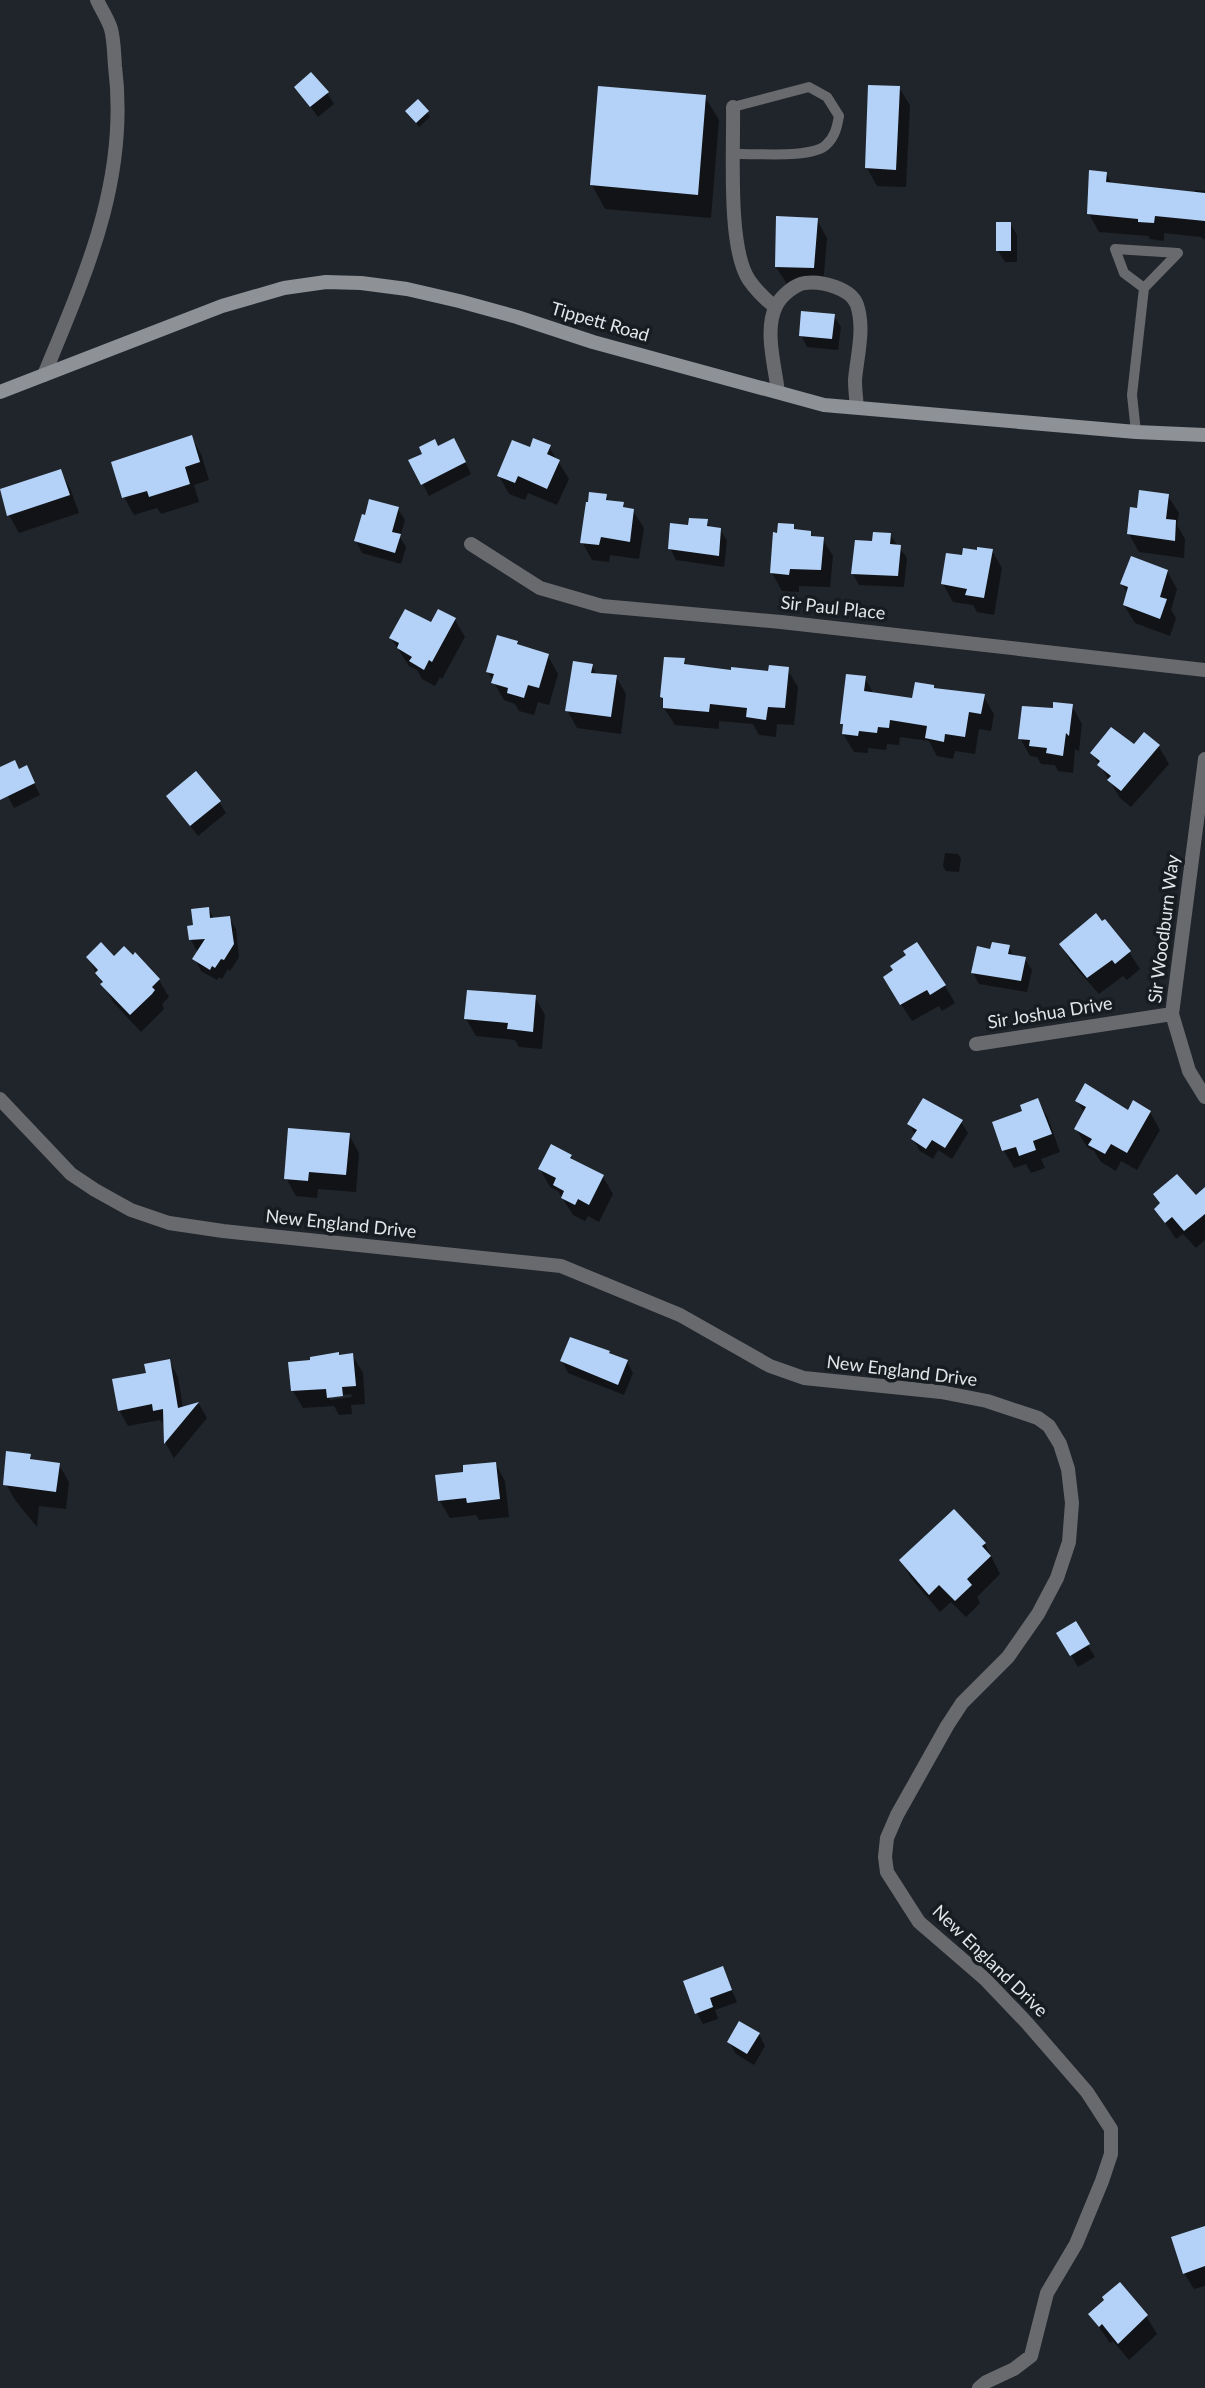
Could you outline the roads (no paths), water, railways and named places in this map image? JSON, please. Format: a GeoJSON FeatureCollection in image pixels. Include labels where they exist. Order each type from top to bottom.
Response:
{"type":"FeatureCollection","features":[{"type":"Feature","properties":{"kind":"street"},"geometry":{"type":"LineString","coordinates":[[44,375],[91,260],[112,176],[118,136],[119,96],[111,29],[97,0]]}},
{"type":"Feature","properties":{"kind":"street"},"geometry":{"type":"LineString","coordinates":[[733,107],[734,226],[742,265],[747,278],[775,307]]}},
{"type":"Feature","properties":{"kind":"street","name":"Tippett Road"},"geometry":{"type":"LineString","coordinates":[[0,392],[222,306],[284,288],[326,282],[361,283],[407,289],[458,301],[593,342],[824,405],[1136,432],[1205,435]]}},
{"type":"Feature","properties":{"kind":"street"},"geometry":{"type":"LineString","coordinates":[[778,392],[772,328],[775,307],[783,295],[803,283],[834,287],[856,301],[860,318],[855,382],[857,407]]}},
{"type":"Feature","properties":{"kind":"street","name":"Sir Paul Place"},"geometry":{"type":"LineString","coordinates":[[471,544],[540,588],[602,606],[795,623],[1205,670]]}},
{"type":"Feature","properties":{"kind":"street","name":"Sir Woodburn Way"},"geometry":{"type":"LineString","coordinates":[[1205,759],[1172,1014],[1189,1070],[1205,1097]]}},
{"type":"Feature","properties":{"kind":"street","name":"Sir Joshua Drive"},"geometry":{"type":"LineString","coordinates":[[976,1044],[1172,1014]]}},
{"type":"Feature","properties":{"kind":"street","name":"New England Drive"},"geometry":{"type":"LineString","coordinates":[[0,1099],[71,1174],[131,1210],[169,1223],[250,1234],[561,1266],[680,1315],[770,1366],[804,1378],[953,1394],[1016,1410],[1038,1418],[1049,1426],[1068,1469],[1072,1503],[1069,1542],[1057,1578],[1038,1614],[1008,1657],[962,1703],[947,1726],[897,1815],[887,1838],[885,1857],[887,1872],[919,1922],[977,1971],[1027,2023],[1087,2092],[1111,2129],[1111,2154],[1102,2181],[1076,2244],[1047,2293],[1031,2356],[1014,2369],[979,2388]]}},
{"type":"Feature","properties":{"kind":"lane"},"geometry":{"type":"LineString","coordinates":[[733,107],[809,87],[827,97],[839,116],[837,131],[825,146],[812,153],[734,154]]}},
{"type":"Feature","properties":{"kind":"lane"},"geometry":{"type":"LineString","coordinates":[[1136,432],[1132,395],[1144,288],[1178,253],[1115,249],[1124,273],[1144,288]]}}]}
